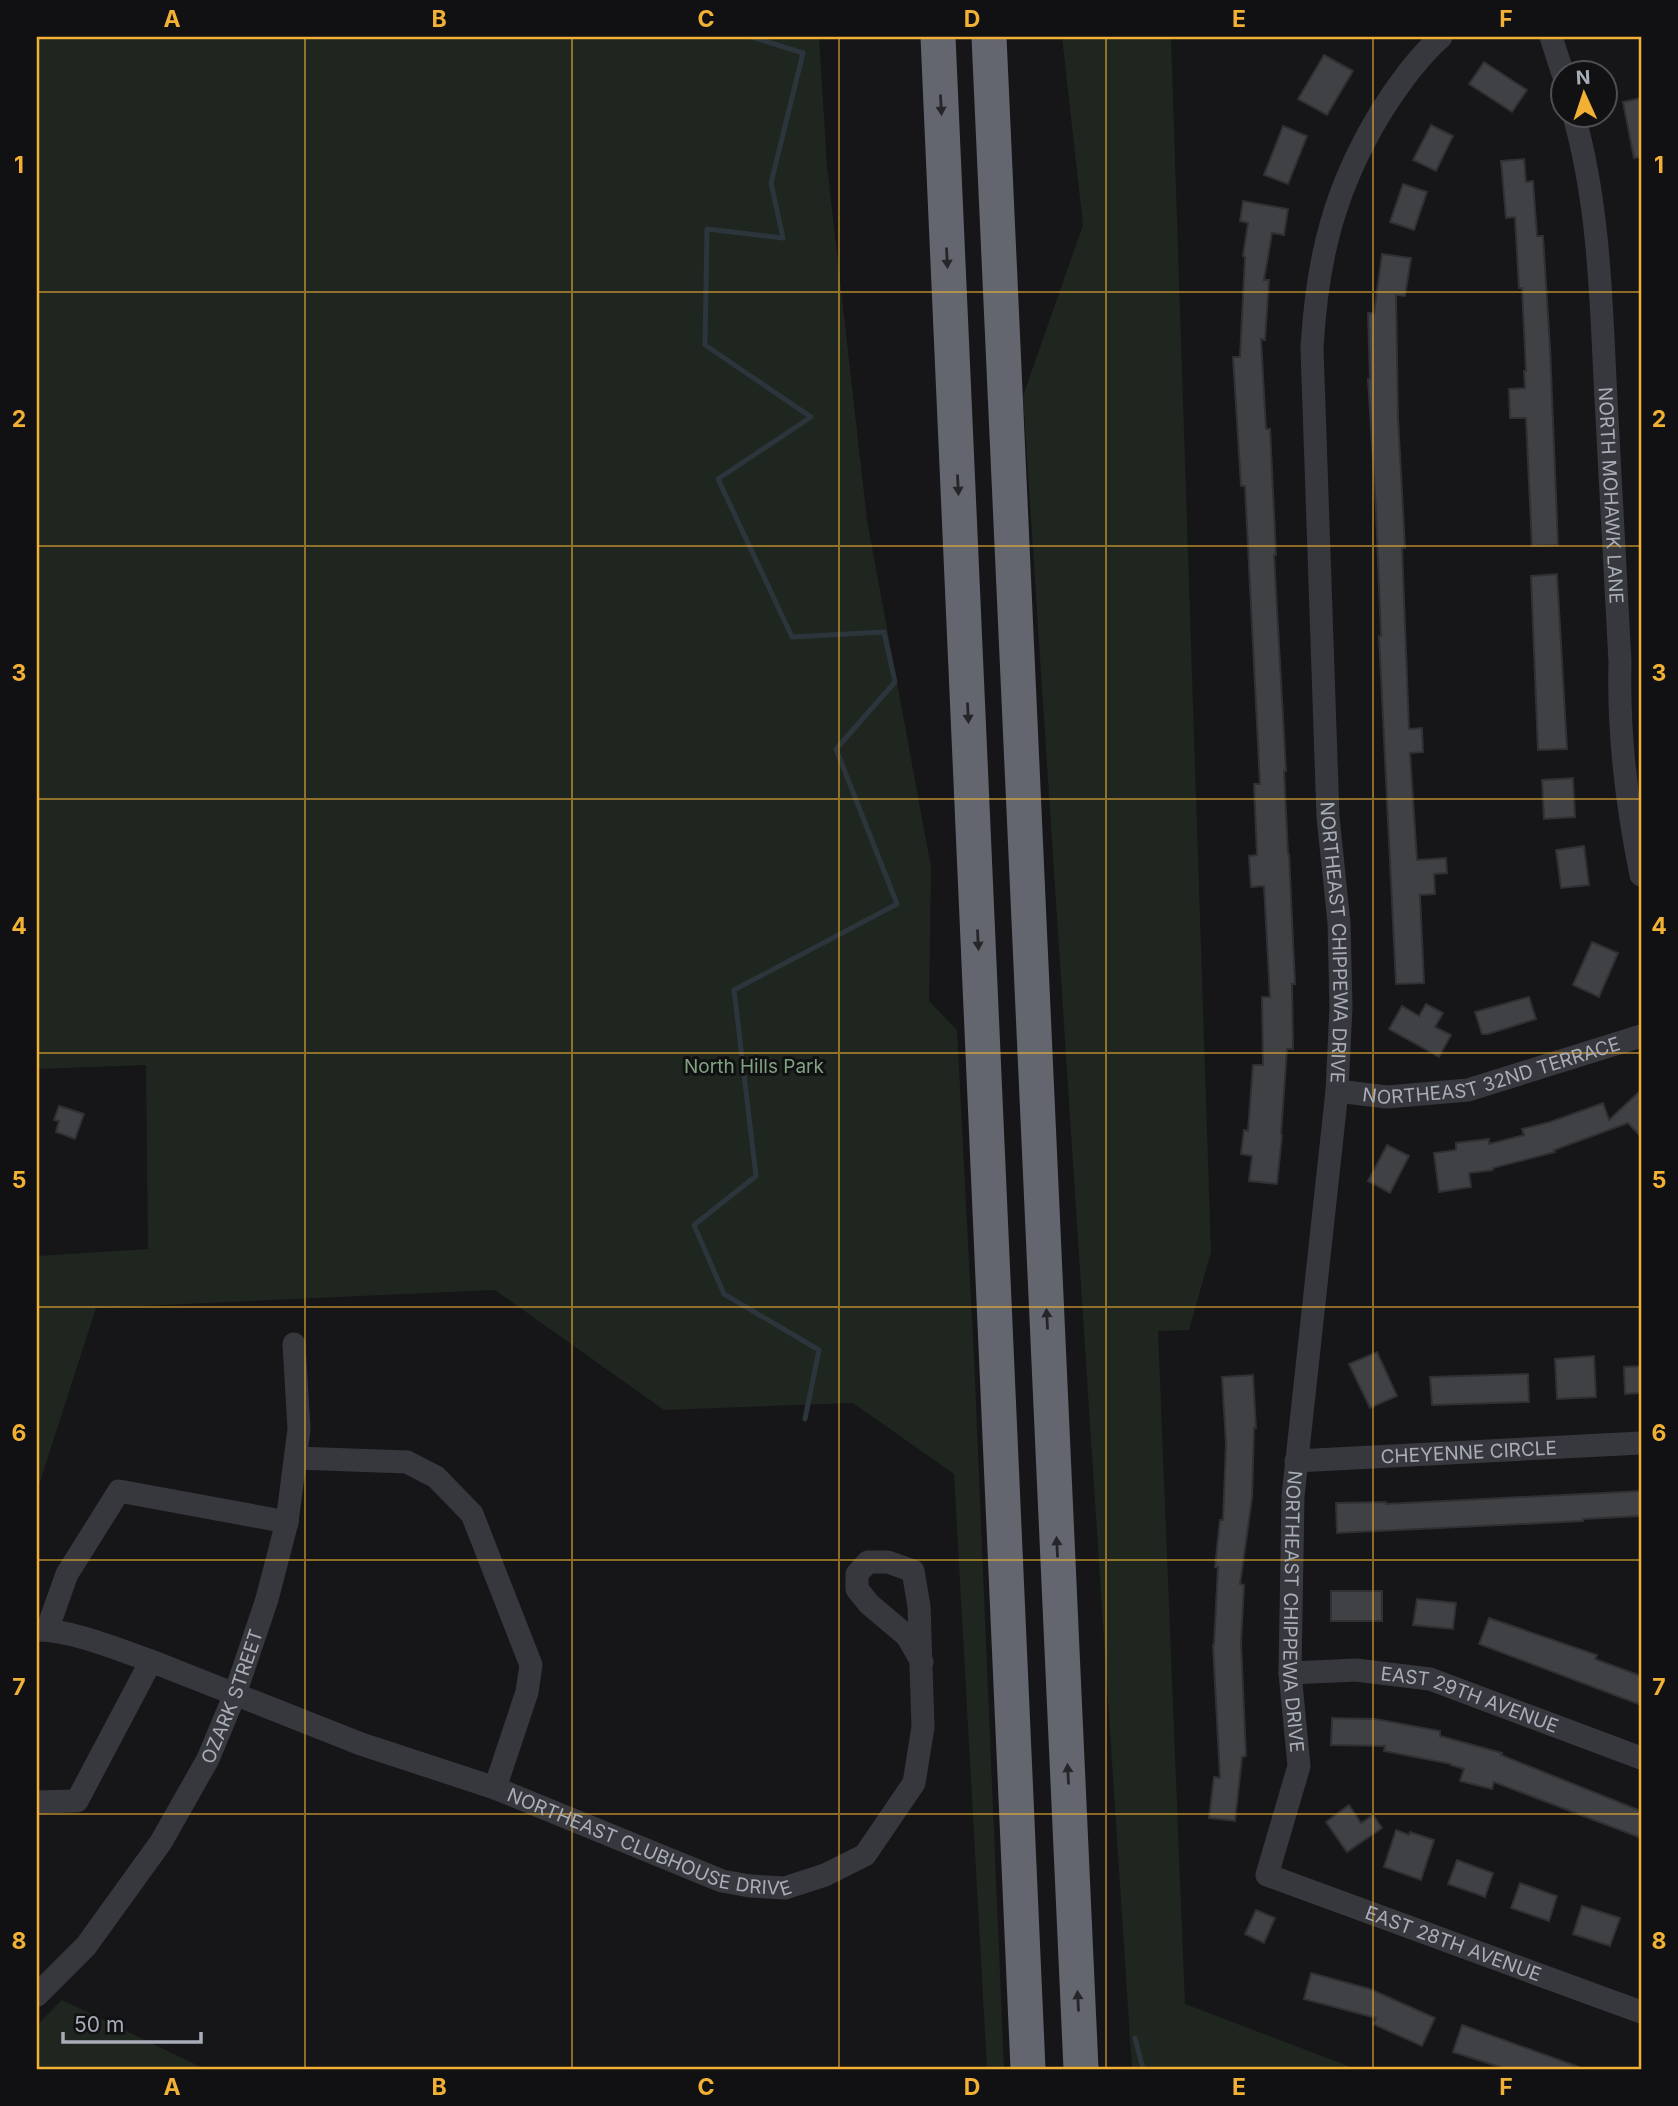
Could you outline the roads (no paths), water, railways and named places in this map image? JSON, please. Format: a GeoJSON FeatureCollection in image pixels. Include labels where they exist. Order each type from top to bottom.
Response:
{"type":"FeatureCollection","features":[{"type":"Feature","properties":{"kind":"highway"},"geometry":{"type":"LineString","coordinates":[[938,37],[1028,2069]]}},
{"type":"Feature","properties":{"kind":"highway"},"geometry":{"type":"LineString","coordinates":[[989,37],[1081,2069]]}},
{"type":"Feature","properties":{"kind":"street","name":"NORTHEAST CHIPPEWA DRIVE"},"geometry":{"type":"LineString","coordinates":[[1267,1875],[1299,1766],[1290,1673],[1293,1496],[1337,1091],[1341,1007],[1339,923],[1328,817],[1312,362],[1315,301],[1330,224],[1346,179],[1366,137],[1391,96],[1419,59],[1441,37]]}},
{"type":"Feature","properties":{"kind":"street"},"geometry":{"type":"LineString","coordinates":[[1551,37],[1558,60]]}},
{"type":"Feature","properties":{"kind":"street","name":"NORTH MOHAWK LANE"},"geometry":{"type":"LineString","coordinates":[[1578,130],[1588,182],[1601,283],[1620,708],[1626,773],[1641,875]]}},
{"type":"Feature","properties":{"kind":"street","name":"NORTHEAST 32ND TERRACE"},"geometry":{"type":"LineString","coordinates":[[1337,1091],[1387,1097],[1468,1090],[1641,1036]]}},
{"type":"Feature","properties":{"kind":"street","name":"OZARK STREET"},"geometry":{"type":"LineString","coordinates":[[37,1995],[86,1946],[161,1842],[208,1759],[235,1694],[267,1599],[287,1522],[299,1429],[294,1344]]}},
{"type":"Feature","properties":{"kind":"street","name":"CHEYENNE CIRCLE"},"geometry":{"type":"LineString","coordinates":[[1296,1461],[1641,1443]]}},
{"type":"Feature","properties":{"kind":"street"},"geometry":{"type":"LineString","coordinates":[[296,1458],[407,1462],[436,1477],[472,1514],[531,1665],[527,1692],[495,1787]]}},
{"type":"Feature","properties":{"kind":"street"},"geometry":{"type":"LineString","coordinates":[[42,1630],[67,1574],[119,1491],[287,1522]]}},
{"type":"Feature","properties":{"kind":"street","name":"NORTHEAST CLUBHOUSE DRIVE"},"geometry":{"type":"LineString","coordinates":[[42,1630],[106,1644],[361,1744],[495,1787],[722,1881],[785,1888],[825,1875],[865,1854],[914,1783],[923,1727],[922,1662]]}},
{"type":"Feature","properties":{"kind":"street"},"geometry":{"type":"LineString","coordinates":[[37,1802],[77,1801],[151,1661]]}},
{"type":"Feature","properties":{"kind":"street","name":"EAST 29TH AVENUE"},"geometry":{"type":"LineString","coordinates":[[1290,1673],[1356,1670],[1430,1679],[1641,1758]]}},
{"type":"Feature","properties":{"kind":"street","name":"EAST 28TH AVENUE"},"geometry":{"type":"LineString","coordinates":[[1267,1875],[1641,2012]]}},
{"type":"Feature","properties":{"kind":"waterway"},"geometry":{"type":"LineString","coordinates":[[752,37],[803,53],[771,183],[783,238],[707,229],[705,345],[811,417],[718,479],[792,637],[884,632],[895,682],[836,749],[897,904],[734,990],[756,1176],[694,1225],[724,1294],[819,1350],[805,1419]]}},
{"type":"Feature","properties":{"kind":"waterway"},"geometry":{"type":"LineString","coordinates":[[1135,2038],[1143,2069]]}},
{"type":"Feature","properties":{"kind":"park label","name":"North Hills Park"},"geometry":{"type":"Point","coordinates":[754,1066]}}]}
